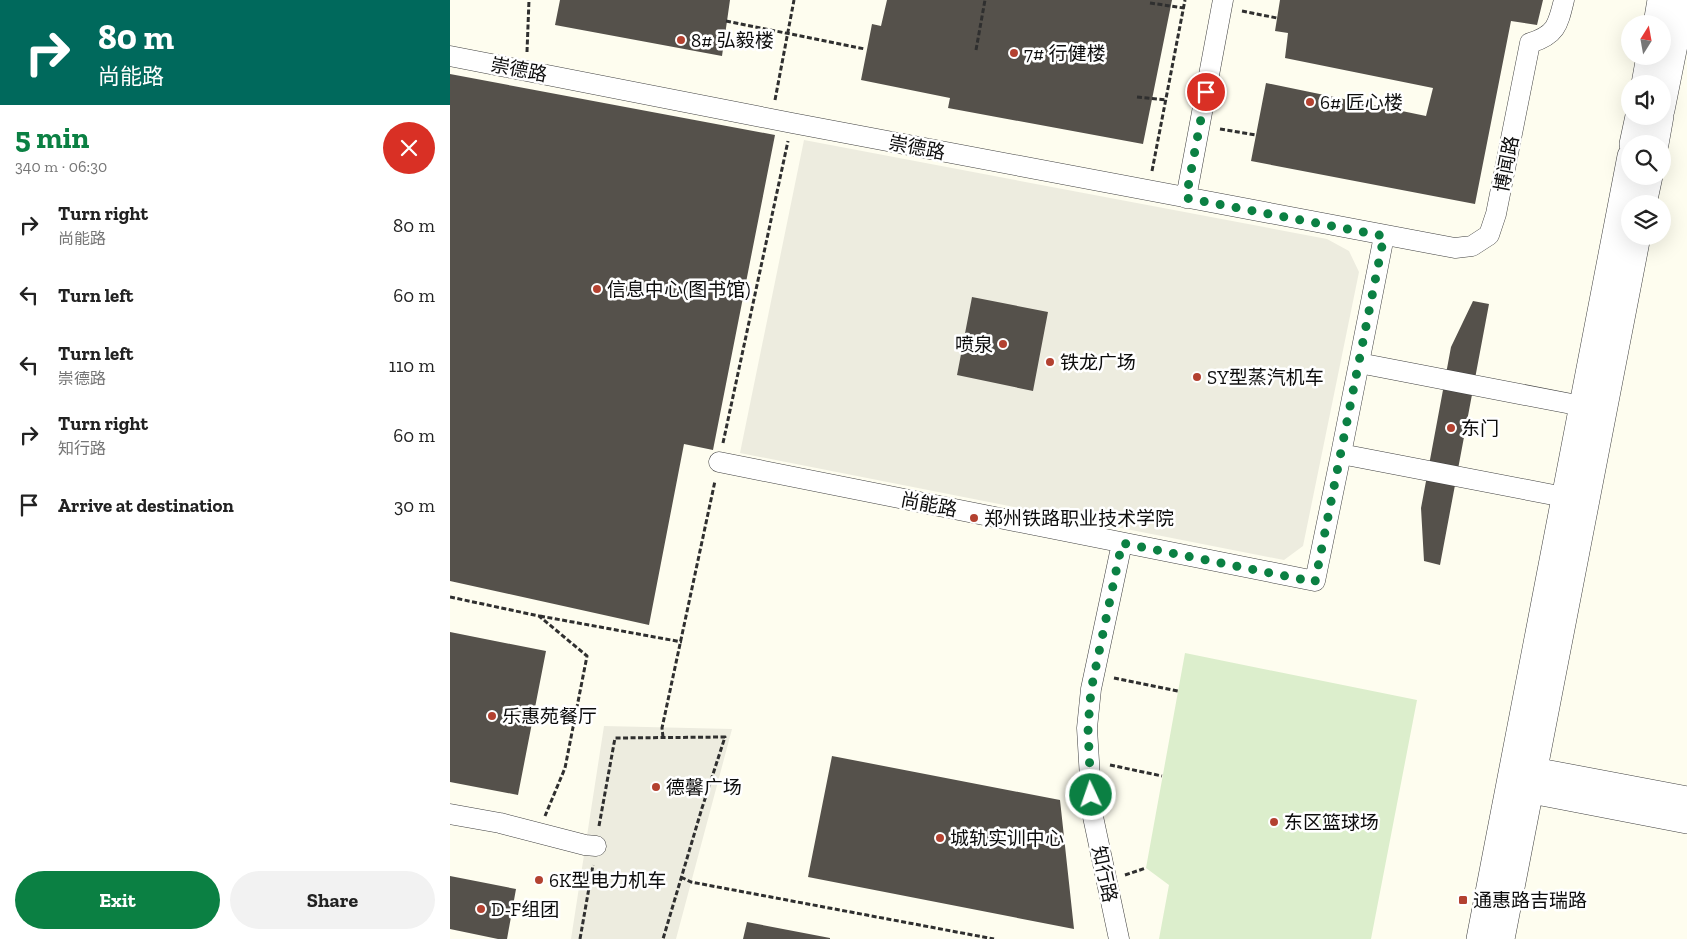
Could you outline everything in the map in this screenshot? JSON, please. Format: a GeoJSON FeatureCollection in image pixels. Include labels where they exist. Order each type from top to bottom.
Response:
{"type":"FeatureCollection","features":[{"type":"Feature","properties":{"kind":"street","name":"博闻路"},"geometry":{"type":"LineString","coordinates":[[1384,236],[1455,248],[1472,246],[1489,235],[1496,214],[1530,43],[1544,39],[1556,28],[1564,0]]}},
{"type":"Feature","properties":{"kind":"street"},"geometry":{"type":"LineString","coordinates":[[1658,15],[1660,0]]}},
{"type":"Feature","properties":{"kind":"street"},"geometry":{"type":"LineString","coordinates":[[1669,75],[1684,0]]}},
{"type":"Feature","properties":{"kind":"street"},"geometry":{"type":"LineString","coordinates":[[1186,198],[1222,3]]}},
{"type":"Feature","properties":{"kind":"street","name":"崇德路"},"geometry":{"type":"LineString","coordinates":[[450,56],[1384,236]]}},
{"type":"Feature","properties":{"kind":"street"},"geometry":{"type":"LineString","coordinates":[[1502,939],[1522,779],[1564,497],[1624,185]]}},
{"type":"Feature","properties":{"kind":"street"},"geometry":{"type":"LineString","coordinates":[[1384,236],[1341,454],[1564,497]]}},
{"type":"Feature","properties":{"kind":"street"},"geometry":{"type":"LineString","coordinates":[[1479,939],[1522,779],[1636,245]]}},
{"type":"Feature","properties":{"kind":"street"},"geometry":{"type":"LineString","coordinates":[[1359,363],[1582,406]]}},
{"type":"Feature","properties":{"kind":"street","name":"尚能路"},"geometry":{"type":"LineString","coordinates":[[719,462],[1315,582],[1341,454]]}},
{"type":"Feature","properties":{"kind":"street","name":"知行路"},"geometry":{"type":"LineString","coordinates":[[1119,939],[1092,812],[1088,728],[1091,690],[1122,543]]}},
{"type":"Feature","properties":{"kind":"street"},"geometry":{"type":"LineString","coordinates":[[1522,779],[1687,800]]}},
{"type":"Feature","properties":{"kind":"street"},"geometry":{"type":"LineString","coordinates":[[1522,779],[1687,821]]}},
{"type":"Feature","properties":{"kind":"street"},"geometry":{"type":"LineString","coordinates":[[450,814],[500,823],[585,845],[596,846]]}},
{"type":"Feature","properties":{"kind":"path"},"geometry":{"type":"LineString","coordinates":[[526,71],[529,0]]}},
{"type":"Feature","properties":{"kind":"path"},"geometry":{"type":"LineString","coordinates":[[771,118],[794,0]]}},
{"type":"Feature","properties":{"kind":"path"},"geometry":{"type":"LineString","coordinates":[[976,50],[985,0]]}},
{"type":"Feature","properties":{"kind":"path"},"geometry":{"type":"LineString","coordinates":[[1148,191],[1185,0]]}},
{"type":"Feature","properties":{"kind":"path"},"geometry":{"type":"LineString","coordinates":[[1150,3],[1184,8]]}},
{"type":"Feature","properties":{"kind":"path"},"geometry":{"type":"LineString","coordinates":[[1222,3],[1277,18]]}},
{"type":"Feature","properties":{"kind":"path"},"geometry":{"type":"LineString","coordinates":[[726,21],[865,48]]}},
{"type":"Feature","properties":{"kind":"path"},"geometry":{"type":"LineString","coordinates":[[1138,97],[1166,100]]}},
{"type":"Feature","properties":{"kind":"path"},"geometry":{"type":"LineString","coordinates":[[663,737],[662,728],[792,123]]}},
{"type":"Feature","properties":{"kind":"path"},"geometry":{"type":"LineString","coordinates":[[1200,126],[1256,135]]}},
{"type":"Feature","properties":{"kind":"path"},"geometry":{"type":"LineString","coordinates":[[450,597],[539,616],[682,642]]}},
{"type":"Feature","properties":{"kind":"path"},"geometry":{"type":"LineString","coordinates":[[539,616],[587,656],[565,768],[544,819]]}},
{"type":"Feature","properties":{"kind":"path"},"geometry":{"type":"LineString","coordinates":[[1094,674],[1178,691]]}},
{"type":"Feature","properties":{"kind":"path"},"geometry":{"type":"LineString","coordinates":[[580,939],[615,738],[725,737],[663,939]]}},
{"type":"Feature","properties":{"kind":"path"},"geometry":{"type":"LineString","coordinates":[[1089,761],[1162,776]]}},
{"type":"Feature","properties":{"kind":"path"},"geometry":{"type":"LineString","coordinates":[[681,877],[691,882],[994,939]]}},
{"type":"Feature","properties":{"kind":"green space","name":"东区篮球场"},"geometry":{"type":"Polygon","coordinates":[[[1185,653],[1417,700],[1371,939],[1159,939],[1169,885],[1146,868],[1185,653]]]}},
{"type":"Feature","properties":{"kind":"shaded area","name":"铁龙广场"},"geometry":{"type":"Polygon","coordinates":[[[804,140],[1327,239],[1349,251],[1359,272],[1303,546],[1284,560],[740,453],[804,140]]]}},
{"type":"Feature","properties":{"kind":"shaded area","name":"德馨广场"},"geometry":{"type":"Polygon","coordinates":[[[604,726],[732,729],[676,939],[571,939],[604,726]]]}},
{"type":"Feature","properties":{"kind":"building","name":"8# 弘毅楼"},"geometry":{"type":"Polygon","coordinates":[[[560,0],[730,0],[722,56],[555,25],[560,0]]]}},
{"type":"Feature","properties":{"kind":"building","name":"7# 行健楼"},"geometry":{"type":"Polygon","coordinates":[[[887,0],[1172,0],[1143,144],[948,108],[950,98],[861,80],[872,24],[881,26],[887,0]]]}},
{"type":"Feature","properties":{"kind":"building","name":"6# 匠心楼"},"geometry":{"type":"Polygon","coordinates":[[[1280,0],[1543,0],[1537,25],[1511,21],[1475,204],[1251,161],[1266,83],[1426,116],[1433,88],[1285,58],[1288,33],[1275,31],[1280,0]]]}},
{"type":"Feature","properties":{"kind":"building","name":"信息中心(图书馆)"},"geometry":{"type":"Polygon","coordinates":[[[450,74],[775,135],[713,450],[684,444],[649,625],[450,581],[450,74]]]}},
{"type":"Feature","properties":{"kind":"building","name":"喷泉"},"geometry":{"type":"Polygon","coordinates":[[[972,297],[1048,312],[1033,391],[957,375],[972,297]]]}},
{"type":"Feature","properties":{"kind":"building","name":"东门"},"geometry":{"type":"Polygon","coordinates":[[[1473,301],[1489,304],[1440,565],[1424,561],[1421,508],[1451,347],[1473,301]]]}},
{"type":"Feature","properties":{"kind":"building","name":"乐惠苑餐厅"},"geometry":{"type":"Polygon","coordinates":[[[450,632],[546,651],[518,795],[450,782],[450,632]]]}},
{"type":"Feature","properties":{"kind":"building","name":"城轨实训中心"},"geometry":{"type":"Polygon","coordinates":[[[832,756],[1060,800],[1074,929],[808,877],[832,756]]]}},
{"type":"Feature","properties":{"kind":"building","name":"D-F组团"},"geometry":{"type":"Polygon","coordinates":[[[450,876],[516,889],[507,939],[498,939],[450,929],[450,876]]]}},
{"type":"Feature","properties":{"kind":"building"},"geometry":{"type":"Polygon","coordinates":[[[747,922],[830,938],[830,939],[743,939],[747,922]]]}},
{"type":"Feature","properties":{"kind":"place","name":"8# 弘毅楼"},"geometry":{"type":"Point","coordinates":[681,40]}},
{"type":"Feature","properties":{"kind":"place","name":"7# 行健楼"},"geometry":{"type":"Point","coordinates":[1014,53]}},
{"type":"Feature","properties":{"kind":"place","name":"6# 匠心楼"},"geometry":{"type":"Point","coordinates":[1310,102]}},
{"type":"Feature","properties":{"kind":"place","name":"信息中心(图书馆)"},"geometry":{"type":"Point","coordinates":[597,289]}},
{"type":"Feature","properties":{"kind":"place","name":"喷泉"},"geometry":{"type":"Point","coordinates":[1003,344]}},
{"type":"Feature","properties":{"kind":"place","name":"铁龙广场"},"geometry":{"type":"Point","coordinates":[1050,362]}},
{"type":"Feature","properties":{"kind":"place","name":"SY型蒸汽机车"},"geometry":{"type":"Point","coordinates":[1197,377]}},
{"type":"Feature","properties":{"kind":"place","name":"东门"},"geometry":{"type":"Point","coordinates":[1451,428]}},
{"type":"Feature","properties":{"kind":"place","name":"郑州铁路职业技术学院"},"geometry":{"type":"Point","coordinates":[974,518]}},
{"type":"Feature","properties":{"kind":"place","name":"乐惠苑餐厅"},"geometry":{"type":"Point","coordinates":[492,716]}},
{"type":"Feature","properties":{"kind":"place","name":"德馨广场"},"geometry":{"type":"Point","coordinates":[656,787]}},
{"type":"Feature","properties":{"kind":"place","name":"东区篮球场"},"geometry":{"type":"Point","coordinates":[1274,822]}},
{"type":"Feature","properties":{"kind":"place","name":"城轨实训中心"},"geometry":{"type":"Point","coordinates":[940,838]}},
{"type":"Feature","properties":{"kind":"place","name":"6K型电力机车"},"geometry":{"type":"Point","coordinates":[539,880]}},
{"type":"Feature","properties":{"kind":"place","name":"通惠路吉瑞路"},"geometry":{"type":"Point","coordinates":[1463,900]}},
{"type":"Feature","properties":{"kind":"place","name":"D-F组团"},"geometry":{"type":"Point","coordinates":[481,909]}},
{"type":"Feature","properties":{"kind":"route"},"geometry":{"type":"LineString","coordinates":[[1091,795],[1088,728],[1091,690],[1122,543],[1315,582],[1384,236],[1186,198],[1206,92]]}}]}
